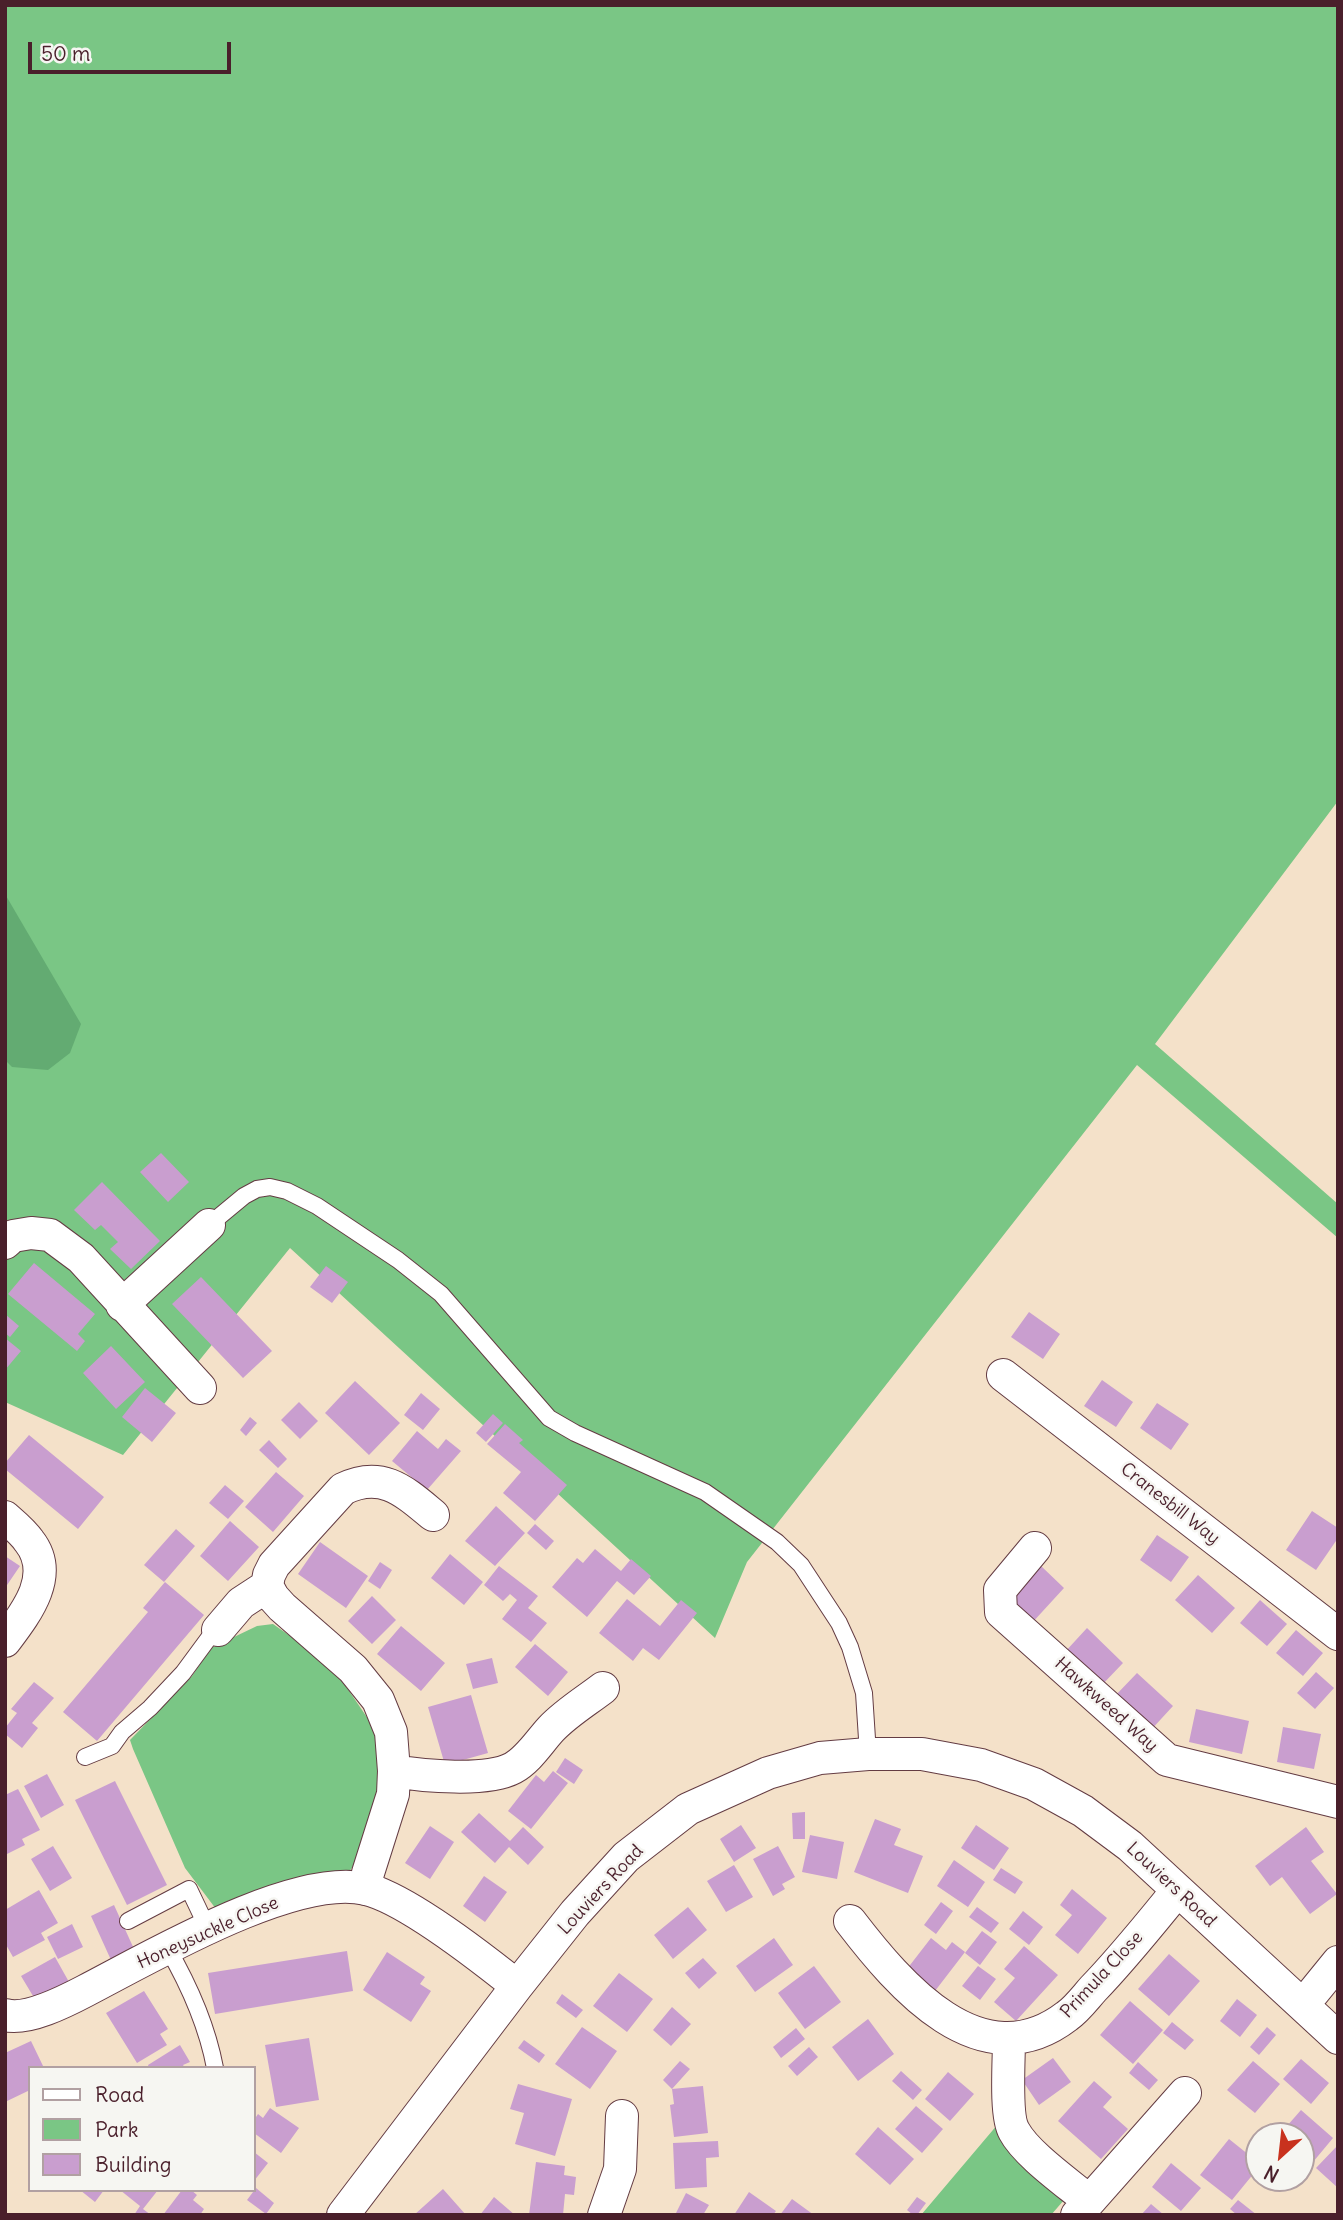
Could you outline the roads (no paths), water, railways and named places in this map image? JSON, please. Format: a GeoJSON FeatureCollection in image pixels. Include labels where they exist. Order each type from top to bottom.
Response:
{"type":"FeatureCollection","features":[{"type":"Feature","properties":{"kind":"street"},"geometry":{"type":"LineString","coordinates":[[122,1305],[209,1224]]}},
{"type":"Feature","properties":{"kind":"street"},"geometry":{"type":"LineString","coordinates":[[5,1243],[13,1236],[31,1233],[50,1235],[80,1258],[200,1388]]}},
{"type":"Feature","properties":{"kind":"street","name":"Cranesbill Way"},"geometry":{"type":"LineString","coordinates":[[1003,1375],[1338,1633]]}},
{"type":"Feature","properties":{"kind":"street"},"geometry":{"type":"LineString","coordinates":[[365,1889],[393,1794],[391,1732],[378,1700],[354,1669],[272,1597],[267,1586],[269,1575],[274,1565],[343,1489],[358,1482],[374,1481],[393,1486],[433,1515]]}},
{"type":"Feature","properties":{"kind":"street"},"geometry":{"type":"LineString","coordinates":[[5,1517],[30,1542],[38,1558],[39,1577],[36,1595],[5,1641]]}},
{"type":"Feature","properties":{"kind":"street","name":"Hawkweed Way"},"geometry":{"type":"LineString","coordinates":[[1035,1548],[1000,1590],[1002,1612],[1167,1760],[1338,1802]]}},
{"type":"Feature","properties":{"kind":"street"},"geometry":{"type":"LineString","coordinates":[[218,1630],[241,1603],[267,1586]]}},
{"type":"Feature","properties":{"kind":"street"},"geometry":{"type":"LineString","coordinates":[[394,1771],[410,1774],[489,1776],[502,1773],[516,1766],[553,1727],[603,1688]]}},
{"type":"Feature","properties":{"kind":"street","name":"Louviers Road"},"geometry":{"type":"LineString","coordinates":[[343,2215],[517,1986],[575,1913],[626,1857],[688,1809],[768,1773],[820,1758],[868,1754],[934,1756],[981,1765],[1034,1784],[1083,1811],[1130,1846],[1338,2038]]}},
{"type":"Feature","properties":{"kind":"street","name":"Honeysuckle Close"},"geometry":{"type":"LineString","coordinates":[[5,2015],[12,2017],[31,2013],[62,2002],[167,1947],[255,1908],[308,1891],[345,1886],[382,1894],[432,1924],[517,1986]]}},
{"type":"Feature","properties":{"kind":"street","name":"Primula Close"},"geometry":{"type":"LineString","coordinates":[[850,1921],[886,1967],[956,2025],[979,2036],[1009,2040],[1038,2034],[1068,2016],[1112,1970],[1177,1891]]}},
{"type":"Feature","properties":{"kind":"street"},"geometry":{"type":"LineString","coordinates":[[1303,2005],[1338,1962]]}},
{"type":"Feature","properties":{"kind":"street"},"geometry":{"type":"LineString","coordinates":[[1009,2040],[1010,2111],[1013,2130],[1083,2208],[1185,2093]]}},
{"type":"Feature","properties":{"kind":"street"},"geometry":{"type":"LineString","coordinates":[[604,2215],[620,2169],[622,2116]]}},
{"type":"Feature","properties":{"kind":"lane"},"geometry":{"type":"LineString","coordinates":[[209,1224],[257,1189],[270,1187],[287,1191],[317,1206],[398,1260],[441,1294],[549,1418],[575,1433],[705,1492],[777,1542],[801,1565],[850,1647],[864,1693],[868,1754]]}},
{"type":"Feature","properties":{"kind":"lane"},"geometry":{"type":"LineString","coordinates":[[85,1757],[112,1746],[122,1732],[183,1673],[211,1635],[218,1630]]}},
{"type":"Feature","properties":{"kind":"lane"},"geometry":{"type":"LineString","coordinates":[[128,1920],[189,1889],[208,1929]]}},
{"type":"Feature","properties":{"kind":"lane"},"geometry":{"type":"LineString","coordinates":[[167,1947],[196,2003],[211,2045],[215,2066]]}}]}
